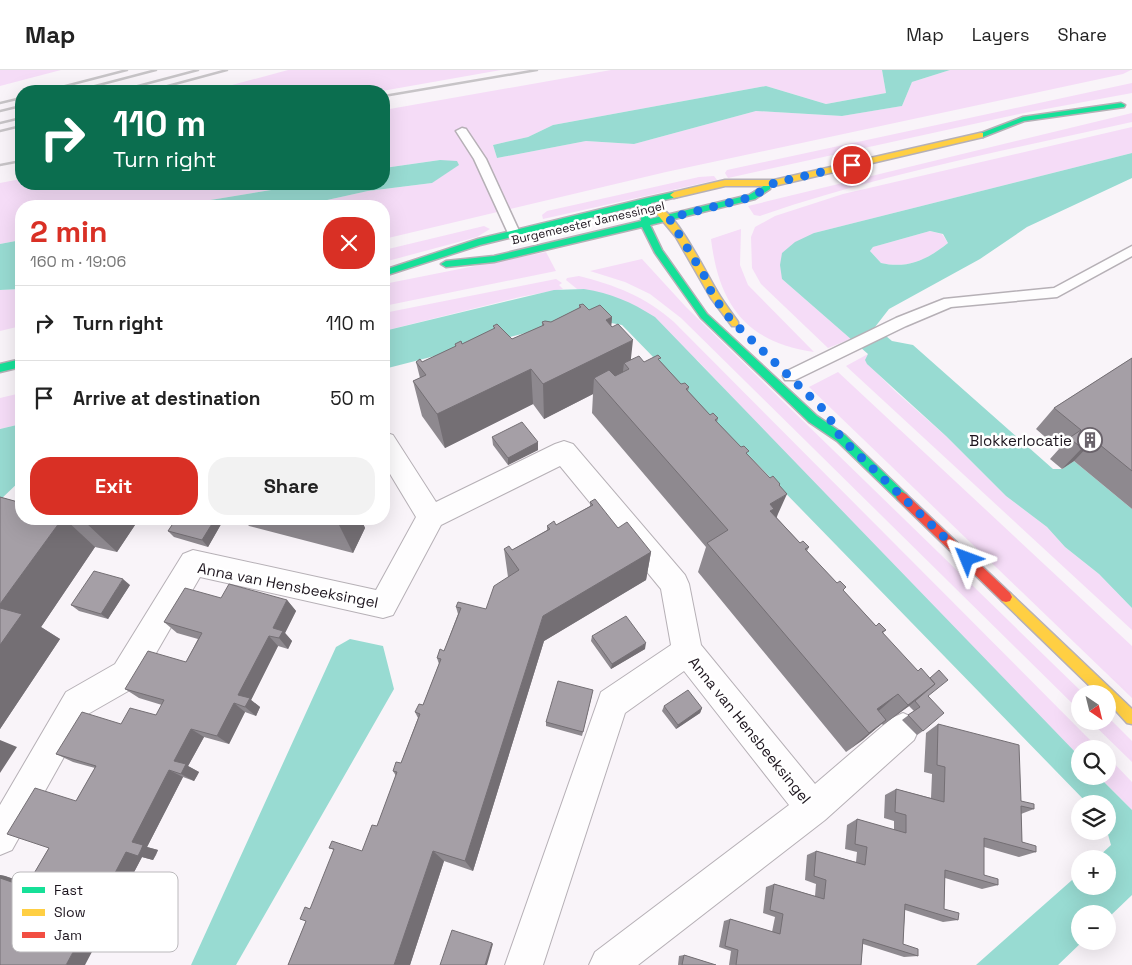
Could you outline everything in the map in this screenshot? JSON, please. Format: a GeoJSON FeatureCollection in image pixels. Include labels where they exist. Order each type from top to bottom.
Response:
{"type":"FeatureCollection","features":[{"type":"Feature","properties":{"kind":"main road","name":"Burgemeester Jamessingel"},"geometry":{"type":"LineString","coordinates":[[1039,129],[1085,119],[1127,103]]}},
{"type":"Feature","properties":{"kind":"main road","name":"Burgemeester Jamessingel"},"geometry":{"type":"LineString","coordinates":[[402,269],[478,242],[725,183],[774,183],[988,133],[1023,119],[1127,103]]}},
{"type":"Feature","properties":{"kind":"main road","name":"Burgemeester Jamessingel"},"geometry":{"type":"LineString","coordinates":[[988,133],[1021,133]]}},
{"type":"Feature","properties":{"kind":"main road","name":"Burgemeester Jamessingel"},"geometry":{"type":"LineString","coordinates":[[390,272],[494,260],[752,197],[774,183]]}},
{"type":"Feature","properties":{"kind":"main road"},"geometry":{"type":"LineString","coordinates":[[647,201],[669,218],[705,277],[713,296],[731,320],[744,332]]}},
{"type":"Feature","properties":{"kind":"main road"},"geometry":{"type":"LineString","coordinates":[[647,201],[645,223],[658,251],[704,316],[813,419],[841,438],[1098,685]]}},
{"type":"Feature","properties":{"kind":"main road"},"geometry":{"type":"LineString","coordinates":[[0,368],[15,364]]}},
{"type":"Feature","properties":{"kind":"main road"},"geometry":{"type":"LineString","coordinates":[[787,373],[802,388]]}},
{"type":"Feature","properties":{"kind":"main road"},"geometry":{"type":"LineString","coordinates":[[826,412],[841,438]]}},
{"type":"Feature","properties":{"kind":"main road"},"geometry":{"type":"LineString","coordinates":[[1116,703],[1132,718]]}},
{"type":"Feature","properties":{"kind":"street"},"geometry":{"type":"LineString","coordinates":[[390,452],[431,517]]}},
{"type":"Feature","properties":{"kind":"street","name":"Anna van Hensbeeksingel"},"geometry":{"type":"LineString","coordinates":[[0,838],[77,704],[126,675],[193,563],[383,605],[431,517],[564,452],[675,584],[687,651],[814,808]]}},
{"type":"Feature","properties":{"kind":"street","name":"Anna van Hensbeeksingel"},"geometry":{"type":"LineString","coordinates":[[524,965],[612,703],[687,651]]}},
{"type":"Feature","properties":{"kind":"street","name":"Anna van Hensbeeksingel"},"geometry":{"type":"LineString","coordinates":[[608,965],[814,808],[903,729]]}},
{"type":"Feature","properties":{"kind":"lane"},"geometry":{"type":"LineString","coordinates":[[462,130],[480,159],[514,233]]}},
{"type":"Feature","properties":{"kind":"lane"},"geometry":{"type":"LineString","coordinates":[[787,373],[949,302],[1057,292],[1132,250]]}},
{"type":"Feature","properties":{"kind":"shaded area"},"geometry":{"type":"Polygon","coordinates":[[[0,70],[61,70],[0,86],[0,70]]]}},
{"type":"Feature","properties":{"kind":"shaded area"},"geometry":{"type":"Polygon","coordinates":[[[288,70],[501,70],[390,90],[390,85],[232,85],[288,70]]]}},
{"type":"Feature","properties":{"kind":"shaded area"},"geometry":{"type":"Polygon","coordinates":[[[611,70],[882,70],[886,93],[826,104],[766,86],[553,125],[528,137],[493,145],[497,158],[586,141],[634,144],[756,111],[842,116],[902,106],[912,82],[950,70],[1131,70],[1123,74],[666,172],[390,238],[390,200],[327,200],[368,191],[390,190],[390,188],[432,183],[440,160],[390,167],[390,109],[611,70]]]}},
{"type":"Feature","properties":{"kind":"shaded area"},"geometry":{"type":"Polygon","coordinates":[[[882,70],[950,70],[912,82],[902,106],[842,116],[756,111],[634,144],[586,141],[497,158],[493,145],[528,137],[553,125],[766,86],[826,104],[886,93],[882,70]]]}},
{"type":"Feature","properties":{"kind":"shaded area"},"geometry":{"type":"Polygon","coordinates":[[[1132,83],[1132,93],[1024,113],[728,178],[725,173],[727,170],[1132,83]]]}},
{"type":"Feature","properties":{"kind":"shaded area"},"geometry":{"type":"Polygon","coordinates":[[[1132,113],[1132,122],[897,175],[760,216],[754,215],[748,206],[1132,113]]]}},
{"type":"Feature","properties":{"kind":"shaded area"},"geometry":{"type":"Polygon","coordinates":[[[1132,127],[1132,153],[814,233],[782,279],[851,339],[828,348],[761,284],[752,268],[751,237],[755,227],[775,216],[843,194],[1132,127]]]}},
{"type":"Feature","properties":{"kind":"shaded area"},"geometry":{"type":"Polygon","coordinates":[[[1132,153],[1132,178],[1027,227],[980,259],[889,309],[875,327],[892,341],[913,345],[1053,469],[1062,469],[1074,461],[1132,509],[1132,608],[1099,574],[1065,547],[1047,527],[1006,496],[946,436],[867,364],[865,360],[868,354],[782,279],[780,265],[782,253],[795,242],[814,233],[1132,153]],[[930,231],[873,247],[870,251],[881,263],[890,265],[908,264],[932,254],[948,243],[943,234],[930,231]]]}},
{"type":"Feature","properties":{"kind":"shaded area"},"geometry":{"type":"Polygon","coordinates":[[[440,160],[457,161],[459,165],[432,183],[390,188],[390,167],[440,160]]]}},
{"type":"Feature","properties":{"kind":"shaded area"},"geometry":{"type":"Polygon","coordinates":[[[714,176],[717,180],[543,219],[542,215],[547,211],[699,177],[714,176]]]}},
{"type":"Feature","properties":{"kind":"shaded area"},"geometry":{"type":"Polygon","coordinates":[[[15,180],[15,190],[271,190],[210,200],[15,200],[15,241],[0,244],[0,183],[15,180]]]}},
{"type":"Feature","properties":{"kind":"shaded area"},"geometry":{"type":"Polygon","coordinates":[[[271,190],[376,190],[327,200],[210,200],[271,190]]]}},
{"type":"Feature","properties":{"kind":"shaded area"},"geometry":{"type":"Polygon","coordinates":[[[484,226],[490,229],[477,237],[390,260],[390,249],[484,226]]]}},
{"type":"Feature","properties":{"kind":"shaded area"},"geometry":{"type":"Polygon","coordinates":[[[741,229],[740,265],[748,285],[814,352],[790,347],[770,339],[740,317],[729,301],[721,283],[711,239],[741,229]]]}},
{"type":"Feature","properties":{"kind":"shaded area"},"geometry":{"type":"Polygon","coordinates":[[[930,231],[942,234],[948,243],[916,262],[899,265],[881,263],[870,251],[873,247],[930,231]]]}},
{"type":"Feature","properties":{"kind":"shaded area"},"geometry":{"type":"Polygon","coordinates":[[[15,241],[15,289],[0,290],[0,244],[15,241]]]}},
{"type":"Feature","properties":{"kind":"shaded area"},"geometry":{"type":"Polygon","coordinates":[[[546,252],[556,271],[390,305],[390,283],[546,252]]]}},
{"type":"Feature","properties":{"kind":"shaded area"},"geometry":{"type":"Polygon","coordinates":[[[642,259],[686,307],[1075,685],[1071,685],[1071,702],[681,318],[650,294],[625,282],[590,271],[642,259]]]}},
{"type":"Feature","properties":{"kind":"shaded area"},"geometry":{"type":"Polygon","coordinates":[[[579,276],[605,283],[630,293],[674,322],[1071,721],[1071,730],[1080,730],[1090,740],[1071,740],[1071,748],[871,544],[697,360],[584,289],[577,289],[566,280],[567,278],[579,276]]]}},
{"type":"Feature","properties":{"kind":"shaded area"},"geometry":{"type":"Polygon","coordinates":[[[556,279],[562,283],[559,285],[563,289],[520,297],[390,330],[390,312],[556,279]]]}},
{"type":"Feature","properties":{"kind":"shaded area"},"geometry":{"type":"Polygon","coordinates":[[[15,289],[15,327],[0,331],[0,290],[15,289]]]}},
{"type":"Feature","properties":{"kind":"shaded area"},"geometry":{"type":"Polygon","coordinates":[[[584,289],[603,293],[621,299],[655,317],[1071,748],[1071,785],[1107,785],[1132,810],[1132,895],[1116,910],[1116,905],[1071,905],[1071,950],[1074,950],[1058,965],[976,965],[1071,881],[1071,895],[1116,895],[1116,850],[1106,850],[1111,845],[1110,840],[1116,840],[1116,795],[1079,795],[622,325],[584,318],[390,367],[390,330],[554,290],[584,289]]]}},
{"type":"Feature","properties":{"kind":"shaded area"},"geometry":{"type":"Polygon","coordinates":[[[868,354],[875,371],[895,391],[946,436],[1006,496],[1047,527],[1065,547],[1099,574],[1132,608],[1132,630],[846,366],[868,354]]]}},
{"type":"Feature","properties":{"kind":"shaded area"},"geometry":{"type":"Polygon","coordinates":[[[838,372],[1132,646],[1132,698],[809,387],[838,372]]]}},
{"type":"Feature","properties":{"kind":"shaded area"},"geometry":{"type":"Polygon","coordinates":[[[15,394],[15,425],[0,429],[0,398],[15,394]]]}},
{"type":"Feature","properties":{"kind":"shaded area"},"geometry":{"type":"Polygon","coordinates":[[[15,425],[15,486],[0,500],[0,429],[15,425]]]}},
{"type":"Feature","properties":{"kind":"shaded area"},"geometry":{"type":"Polygon","coordinates":[[[350,639],[383,646],[394,689],[236,965],[191,965],[336,647],[350,639]]]}},
{"type":"Feature","properties":{"kind":"shaded area"},"geometry":{"type":"Polygon","coordinates":[[[1116,725],[1132,741],[1132,762],[1116,746],[1116,740],[1109,740],[1099,730],[1116,730],[1116,725]]]}},
{"type":"Feature","properties":{"kind":"shaded area"},"geometry":{"type":"Polygon","coordinates":[[[1116,765],[1132,782],[1132,810],[1107,785],[1116,785],[1116,765]]]}},
{"type":"Feature","properties":{"kind":"building"},"geometry":{"type":"Polygon","coordinates":[[[583,304],[589,310],[600,305],[612,317],[606,320],[612,327],[618,324],[633,340],[543,384],[531,369],[437,414],[413,381],[426,375],[416,362],[420,359],[422,362],[456,346],[455,344],[461,341],[462,344],[495,328],[493,326],[497,324],[512,339],[544,325],[542,322],[551,322],[581,307],[579,305],[583,304]]]}},
{"type":"Feature","properties":{"kind":"building"},"geometry":{"type":"Polygon","coordinates":[[[658,355],[661,358],[658,359],[681,384],[685,383],[689,387],[686,389],[710,415],[713,413],[718,418],[715,420],[741,447],[744,446],[749,451],[746,453],[770,478],[773,476],[780,484],[787,494],[770,504],[774,509],[770,511],[800,543],[803,541],[809,547],[805,549],[837,583],[840,581],[846,587],[843,590],[876,626],[879,623],[886,630],[882,632],[918,671],[921,668],[935,684],[908,705],[898,694],[877,709],[886,720],[869,733],[707,543],[728,530],[594,378],[609,370],[615,376],[629,369],[624,363],[639,356],[644,362],[658,355]]]}},
{"type":"Feature","properties":{"kind":"building"},"geometry":{"type":"Polygon","coordinates":[[[1132,358],[1132,471],[1094,440],[1082,448],[1069,438],[1081,430],[1054,408],[1132,358]]]}},
{"type":"Feature","properties":{"kind":"building"},"geometry":{"type":"Polygon","coordinates":[[[522,422],[538,442],[508,458],[492,437],[522,422]]]}},
{"type":"Feature","properties":{"kind":"building"},"geometry":{"type":"Polygon","coordinates":[[[0,497],[15,501],[15,525],[58,525],[0,604],[0,497]]]}},
{"type":"Feature","properties":{"kind":"building"},"geometry":{"type":"Polygon","coordinates":[[[595,499],[618,528],[627,522],[651,552],[543,616],[465,861],[433,851],[394,965],[288,965],[306,921],[300,919],[305,907],[310,909],[334,849],[329,848],[332,841],[362,851],[372,825],[377,826],[397,772],[393,771],[396,762],[401,763],[420,714],[415,712],[419,704],[423,705],[441,659],[437,658],[440,649],[444,651],[461,608],[456,607],[458,602],[486,609],[494,586],[519,570],[504,549],[509,546],[512,550],[550,529],[547,526],[554,521],[556,525],[593,505],[590,502],[595,499]]]}},
{"type":"Feature","properties":{"kind":"building"},"geometry":{"type":"Polygon","coordinates":[[[172,525],[211,525],[202,540],[168,531],[172,525]]]}},
{"type":"Feature","properties":{"kind":"building"},"geometry":{"type":"Polygon","coordinates":[[[94,571],[123,579],[101,614],[71,605],[94,571]]]}},
{"type":"Feature","properties":{"kind":"building"},"geometry":{"type":"Polygon","coordinates":[[[229,584],[287,600],[273,628],[283,631],[279,638],[269,636],[238,695],[250,698],[245,707],[234,703],[217,736],[191,729],[174,761],[186,764],[181,774],[169,770],[132,842],[143,845],[138,856],[126,852],[116,872],[35,872],[49,848],[7,834],[35,788],[76,801],[96,766],[56,754],[82,712],[121,724],[130,708],[156,715],[164,700],[125,689],[148,651],[186,662],[202,633],[164,622],[185,588],[221,598],[229,584]]]}},
{"type":"Feature","properties":{"kind":"building"},"geometry":{"type":"Polygon","coordinates":[[[0,608],[22,614],[0,645],[0,608]]]}},
{"type":"Feature","properties":{"kind":"building"},"geometry":{"type":"Polygon","coordinates":[[[626,616],[646,643],[612,664],[592,636],[626,616]]]}},
{"type":"Feature","properties":{"kind":"building"},"geometry":{"type":"Polygon","coordinates":[[[939,670],[948,680],[928,696],[944,713],[923,731],[908,715],[920,707],[915,701],[935,684],[930,678],[939,670]]]}},
{"type":"Feature","properties":{"kind":"building"},"geometry":{"type":"Polygon","coordinates":[[[558,681],[593,690],[583,732],[546,722],[558,681]]]}},
{"type":"Feature","properties":{"kind":"building"},"geometry":{"type":"Polygon","coordinates":[[[688,690],[702,708],[678,725],[664,706],[688,690]]]}},
{"type":"Feature","properties":{"kind":"building"},"geometry":{"type":"Polygon","coordinates":[[[938,724],[1019,745],[1021,801],[1034,804],[1034,809],[1021,806],[1022,842],[1036,846],[1036,852],[984,838],[984,875],[998,879],[998,885],[945,870],[944,909],[959,913],[958,920],[905,904],[903,944],[918,949],[918,956],[863,939],[861,965],[736,965],[738,950],[725,946],[730,919],[780,934],[783,914],[770,910],[774,884],[824,899],[826,880],[814,876],[816,851],[865,865],[867,847],[855,844],[857,819],[906,833],[906,815],[895,812],[896,789],[944,802],[945,767],[937,765],[938,724]]]}},
{"type":"Feature","properties":{"kind":"building"},"geometry":{"type":"Polygon","coordinates":[[[0,878],[12,882],[12,952],[73,952],[66,965],[0,965],[0,878]]]}},
{"type":"Feature","properties":{"kind":"building"},"geometry":{"type":"Polygon","coordinates":[[[452,930],[492,943],[485,965],[440,965],[452,930]]]}},
{"type":"Feature","properties":{"kind":"building"},"geometry":{"type":"Polygon","coordinates":[[[684,955],[716,965],[682,965],[684,955]]]}},
{"type":"Feature","properties":{"kind":"railway"},"geometry":{"type":"LineString","coordinates":[[69,85],[127,70]]}},
{"type":"Feature","properties":{"kind":"railway"},"geometry":{"type":"LineString","coordinates":[[99,85],[156,70]]}},
{"type":"Feature","properties":{"kind":"railway"},"geometry":{"type":"LineString","coordinates":[[142,85],[198,70]]}},
{"type":"Feature","properties":{"kind":"railway"},"geometry":{"type":"LineString","coordinates":[[171,85],[227,70]]}},
{"type":"Feature","properties":{"kind":"railway"},"geometry":{"type":"LineString","coordinates":[[390,95],[537,70]]}},
{"type":"Feature","properties":{"kind":"railway"},"geometry":{"type":"LineString","coordinates":[[0,103],[15,99]]}},
{"type":"Feature","properties":{"kind":"railway"},"geometry":{"type":"LineString","coordinates":[[0,111],[15,107]]}},
{"type":"Feature","properties":{"kind":"railway"},"geometry":{"type":"LineString","coordinates":[[0,123],[15,119]]}},
{"type":"Feature","properties":{"kind":"railway"},"geometry":{"type":"LineString","coordinates":[[0,131],[15,127]]}},
{"type":"Feature","properties":{"kind":"railway"},"geometry":{"type":"LineString","coordinates":[[0,165],[15,162]]}},
{"type":"Feature","properties":{"kind":"traffic: fast"},"geometry":{"type":"LineString","coordinates":[[980,135],[1023,119],[1121,105]]}},
{"type":"Feature","properties":{"kind":"traffic: fast"},"geometry":{"type":"LineString","coordinates":[[446,264],[494,259],[738,201],[752,197],[767,187]]}},
{"type":"Feature","properties":{"kind":"traffic: fast"},"geometry":{"type":"LineString","coordinates":[[390,271],[478,242],[674,195]]}},
{"type":"Feature","properties":{"kind":"traffic: fast"},"geometry":{"type":"LineString","coordinates":[[647,201],[645,223],[658,251],[704,316],[813,419],[841,438],[902,497]]}},
{"type":"Feature","properties":{"kind":"traffic: fast"},"geometry":{"type":"LineString","coordinates":[[0,368],[15,364]]}},
{"type":"Feature","properties":{"kind":"traffic: slow"},"geometry":{"type":"LineString","coordinates":[[674,195],[725,183],[774,183],[980,135]]}},
{"type":"Feature","properties":{"kind":"traffic: slow"},"geometry":{"type":"LineString","coordinates":[[656,208],[679,235],[714,295],[735,324]]}},
{"type":"Feature","properties":{"kind":"traffic: slow"},"geometry":{"type":"LineString","coordinates":[[1006,597],[1098,685]]}},
{"type":"Feature","properties":{"kind":"traffic: slow"},"geometry":{"type":"LineString","coordinates":[[1116,702],[1132,718]]}},
{"type":"Feature","properties":{"kind":"traffic: jam"},"geometry":{"type":"LineString","coordinates":[[902,497],[1006,597]]}},
{"type":"Feature","properties":{"kind":"place","name":"Blokkerlocatie"},"geometry":{"type":"Point","coordinates":[1090,440]}},
{"type":"Feature","properties":{"kind":"route"},"geometry":{"type":"LineString","coordinates":[[852,165],[774,183],[752,197],[669,218],[705,277],[713,296],[731,320],[826,412],[841,438],[967,559]]}}]}
